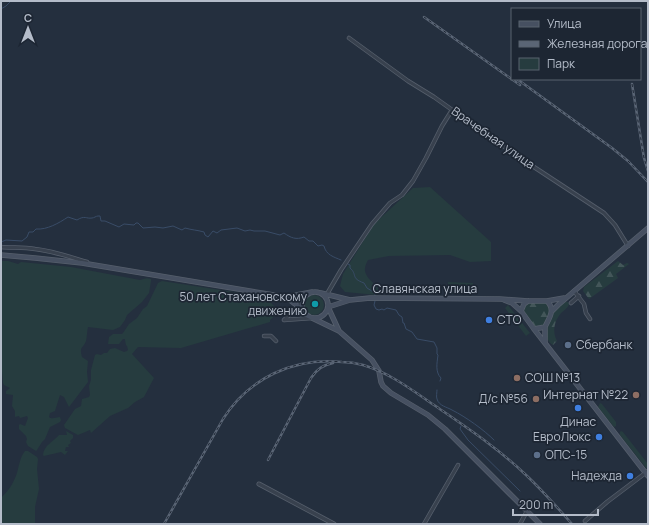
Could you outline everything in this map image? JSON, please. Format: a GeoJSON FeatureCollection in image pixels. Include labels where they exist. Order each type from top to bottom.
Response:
{"type":"FeatureCollection","features":[{"type":"Feature","properties":{"kind":"main road"},"geometry":{"type":"LineString","coordinates":[[545,342],[545,327],[552,312],[558,304],[648,228]]}},
{"type":"Feature","properties":{"kind":"main road"},"geometry":{"type":"LineString","coordinates":[[1,255],[48,259],[98,266],[286,297],[318,292],[325,297],[339,331]]}},
{"type":"Feature","properties":{"kind":"main road"},"geometry":{"type":"LineString","coordinates":[[303,310],[303,301],[305,297],[312,292]]}},
{"type":"Feature","properties":{"kind":"main road","name":"Славянская улица"},"geometry":{"type":"LineString","coordinates":[[318,292],[350,300]]}},
{"type":"Feature","properties":{"kind":"main road"},"geometry":{"type":"LineString","coordinates":[[286,297],[307,315],[339,331],[372,360],[379,370],[381,382],[387,390],[428,415],[445,429],[540,524]]}},
{"type":"Feature","properties":{"kind":"main road","name":"Славянская улица"},"geometry":{"type":"LineString","coordinates":[[328,306],[350,300],[370,298],[500,299],[528,301]]}},
{"type":"Feature","properties":{"kind":"main road"},"geometry":{"type":"LineString","coordinates":[[521,311],[524,304],[528,301],[547,301],[565,298]]}},
{"type":"Feature","properties":{"kind":"main road"},"geometry":{"type":"LineString","coordinates":[[500,299],[512,304],[521,311],[612,430],[647,473]]}},
{"type":"Feature","properties":{"kind":"main road"},"geometry":{"type":"LineString","coordinates":[[547,301],[551,306],[552,312]]}},
{"type":"Feature","properties":{"kind":"main road"},"geometry":{"type":"LineString","coordinates":[[312,318],[322,316],[328,306]]}},
{"type":"Feature","properties":{"kind":"main road"},"geometry":{"type":"LineString","coordinates":[[534,329],[545,327]]}},
{"type":"Feature","properties":{"kind":"street","name":"Врачебная улица"},"geometry":{"type":"LineString","coordinates":[[349,38],[408,81],[434,97],[523,160],[604,213],[615,225],[628,246]]}},
{"type":"Feature","properties":{"kind":"street"},"geometry":{"type":"LineString","coordinates":[[327,294],[341,270],[372,224],[390,203],[402,195],[413,181],[452,110]]}},
{"type":"Feature","properties":{"kind":"street"},"geometry":{"type":"LineString","coordinates":[[1,247],[42,250],[98,266]]}},
{"type":"Feature","properties":{"kind":"street"},"geometry":{"type":"LineString","coordinates":[[574,291],[584,304],[586,313],[590,319]]}},
{"type":"Feature","properties":{"kind":"street"},"geometry":{"type":"LineString","coordinates":[[571,303],[579,296]]}},
{"type":"Feature","properties":{"kind":"street"},"geometry":{"type":"LineString","coordinates":[[303,301],[284,320],[312,318]]}},
{"type":"Feature","properties":{"kind":"street"},"geometry":{"type":"LineString","coordinates":[[264,336],[271,336],[276,341]]}},
{"type":"Feature","properties":{"kind":"street"},"geometry":{"type":"LineString","coordinates":[[424,524],[458,465]]}},
{"type":"Feature","properties":{"kind":"street"},"geometry":{"type":"LineString","coordinates":[[585,521],[602,506],[647,473]]}},
{"type":"Feature","properties":{"kind":"street"},"geometry":{"type":"LineString","coordinates":[[259,484],[334,524]]}},
{"type":"Feature","properties":{"kind":"street"},"geometry":{"type":"LineString","coordinates":[[520,524],[527,511]]}},
{"type":"Feature","properties":{"kind":"green space"},"geometry":{"type":"Polygon","coordinates":[[[430,187],[491,242],[491,261],[470,262],[450,255],[389,256],[368,260],[365,272],[378,288],[377,295],[345,292],[340,286],[343,274],[374,224],[413,188],[430,187]]]}},
{"type":"Feature","properties":{"kind":"green space"},"geometry":{"type":"Polygon","coordinates":[[[1,261],[8,261],[18,264],[21,262],[71,267],[140,280],[146,278],[151,279],[149,293],[142,302],[127,315],[120,327],[113,330],[88,327],[86,341],[81,351],[82,357],[88,361],[88,382],[69,407],[64,397],[60,395],[55,411],[50,413],[49,417],[60,417],[61,420],[50,427],[45,439],[36,451],[28,446],[26,436],[19,429],[20,424],[25,426],[28,418],[27,416],[20,418],[19,416],[15,417],[15,411],[12,406],[13,395],[6,394],[6,391],[10,388],[3,383],[1,362],[1,261]]]}},
{"type":"Feature","properties":{"kind":"green space"},"geometry":{"type":"Polygon","coordinates":[[[618,261],[623,265],[627,263],[629,264],[616,274],[618,278],[589,299],[583,291],[584,287],[618,261]]]}},
{"type":"Feature","properties":{"kind":"green space"},"geometry":{"type":"Polygon","coordinates":[[[162,281],[272,298],[271,303],[275,307],[276,315],[270,320],[270,322],[181,348],[138,347],[132,354],[154,378],[144,397],[128,408],[110,416],[91,433],[90,430],[78,435],[65,428],[64,425],[75,409],[81,406],[82,399],[89,397],[90,395],[89,386],[91,380],[91,370],[95,355],[107,353],[110,349],[115,348],[124,352],[128,350],[125,339],[123,339],[119,344],[108,344],[109,337],[113,334],[123,333],[129,324],[137,318],[147,306],[158,283],[162,281]]]}},
{"type":"Feature","properties":{"kind":"green space"},"geometry":{"type":"Polygon","coordinates":[[[448,282],[473,283],[473,294],[448,294],[448,282]]]}},
{"type":"Feature","properties":{"kind":"green space"},"geometry":{"type":"Polygon","coordinates":[[[314,295],[321,298],[324,305],[321,312],[314,315],[307,312],[304,305],[307,298],[314,295]]]}},
{"type":"Feature","properties":{"kind":"green space"},"geometry":{"type":"Polygon","coordinates":[[[529,302],[542,302],[548,305],[550,310],[544,325],[539,327],[536,326],[527,317],[524,309],[525,305],[529,302]]]}},
{"type":"Feature","properties":{"kind":"green space"},"geometry":{"type":"Polygon","coordinates":[[[568,302],[569,304],[555,323],[554,330],[557,341],[553,345],[548,340],[547,336],[549,325],[554,311],[558,306],[568,302]]]}},
{"type":"Feature","properties":{"kind":"green space"},"geometry":{"type":"Polygon","coordinates":[[[508,305],[530,333],[526,336],[505,308],[508,305]]]}},
{"type":"Feature","properties":{"kind":"green space"},"geometry":{"type":"Polygon","coordinates":[[[600,403],[616,422],[616,426],[614,427],[598,407],[600,403]]]}},
{"type":"Feature","properties":{"kind":"green space"},"geometry":{"type":"Polygon","coordinates":[[[66,431],[73,435],[73,438],[70,441],[71,443],[68,445],[69,447],[66,447],[65,451],[68,451],[65,455],[61,452],[44,456],[43,455],[47,446],[59,435],[67,435],[66,431]]]}},
{"type":"Feature","properties":{"kind":"green space"},"geometry":{"type":"Polygon","coordinates":[[[621,431],[648,464],[648,467],[646,468],[620,435],[621,431]]]}},
{"type":"Feature","properties":{"kind":"green space"},"geometry":{"type":"Polygon","coordinates":[[[25,451],[28,451],[38,459],[37,469],[39,489],[35,507],[35,524],[1,524],[1,498],[9,489],[14,480],[25,451]]]}},
{"type":"Feature","properties":{"kind":"waterway"},"geometry":{"type":"LineString","coordinates":[[1,9],[11,1]]}},
{"type":"Feature","properties":{"kind":"waterway"},"geometry":{"type":"LineString","coordinates":[[1,242],[6,240],[22,241],[27,237],[29,232],[33,232],[36,229],[53,226],[68,217],[77,220],[84,217],[92,218],[100,216],[101,221],[105,221],[119,227],[124,224],[134,225],[136,223],[143,228],[163,228],[173,226],[182,230],[185,228],[204,232],[208,237],[213,231],[217,233],[221,230],[237,228],[245,231],[265,231],[280,235],[284,233],[294,238],[304,237],[309,241],[313,241],[318,246],[322,245],[328,254],[341,260]]}},
{"type":"Feature","properties":{"kind":"waterway"},"geometry":{"type":"LineString","coordinates":[[348,264],[350,265],[350,268],[357,280],[364,283],[367,288],[375,293],[375,296]]}},
{"type":"Feature","properties":{"kind":"waterway"},"geometry":{"type":"LineString","coordinates":[[375,301],[374,305],[376,309],[384,310],[387,308],[396,310],[402,317],[406,329],[412,332],[417,339],[434,342],[437,348],[437,367],[441,378],[440,381]]}},
{"type":"Feature","properties":{"kind":"waterway"},"geometry":{"type":"LineString","coordinates":[[437,390],[437,398],[439,403],[469,420],[494,440]]}},
{"type":"Feature","properties":{"kind":"waterway"},"geometry":{"type":"LineString","coordinates":[[461,426],[460,429],[468,440],[520,491]]}},
{"type":"Feature","properties":{"kind":"railway"},"geometry":{"type":"LineString","coordinates":[[424,17],[511,79]]}},
{"type":"Feature","properties":{"kind":"railway"},"geometry":{"type":"LineString","coordinates":[[513,80],[520,85]]}},
{"type":"Feature","properties":{"kind":"railway"},"geometry":{"type":"LineString","coordinates":[[518,80],[612,148],[628,161],[648,182]]}},
{"type":"Feature","properties":{"kind":"railway"},"geometry":{"type":"LineString","coordinates":[[632,84],[644,158],[648,171]]}},
{"type":"Feature","properties":{"kind":"railway"},"geometry":{"type":"LineString","coordinates":[[164,524],[223,419],[246,392],[274,373],[290,367],[324,361],[350,362],[373,368],[392,377],[409,388],[470,430],[515,465],[538,487],[572,524]]}},
{"type":"Feature","properties":{"kind":"railway"},"geometry":{"type":"LineString","coordinates":[[268,460],[311,378],[320,368],[333,363]]}},
{"type":"Feature","properties":{"kind":"place","name":"50 лет Стахановскому движению"},"geometry":{"type":"Point","coordinates":[315,304]}},
{"type":"Feature","properties":{"kind":"place","name":"СТО"},"geometry":{"type":"Point","coordinates":[489,320]}},
{"type":"Feature","properties":{"kind":"place","name":"Сбербанк"},"geometry":{"type":"Point","coordinates":[568,345]}},
{"type":"Feature","properties":{"kind":"place","name":"СОШ №13"},"geometry":{"type":"Point","coordinates":[517,378]}},
{"type":"Feature","properties":{"kind":"place","name":"Интернат №22"},"geometry":{"type":"Point","coordinates":[636,395]}},
{"type":"Feature","properties":{"kind":"place","name":"Д/с №56"},"geometry":{"type":"Point","coordinates":[536,399]}},
{"type":"Feature","properties":{"kind":"place","name":"Динас"},"geometry":{"type":"Point","coordinates":[578,408]}},
{"type":"Feature","properties":{"kind":"place","name":"ЕвроЛюкс"},"geometry":{"type":"Point","coordinates":[599,437]}},
{"type":"Feature","properties":{"kind":"place","name":"ОПС-15"},"geometry":{"type":"Point","coordinates":[537,455]}},
{"type":"Feature","properties":{"kind":"place","name":"Надежда"},"geometry":{"type":"Point","coordinates":[630,476]}}]}
